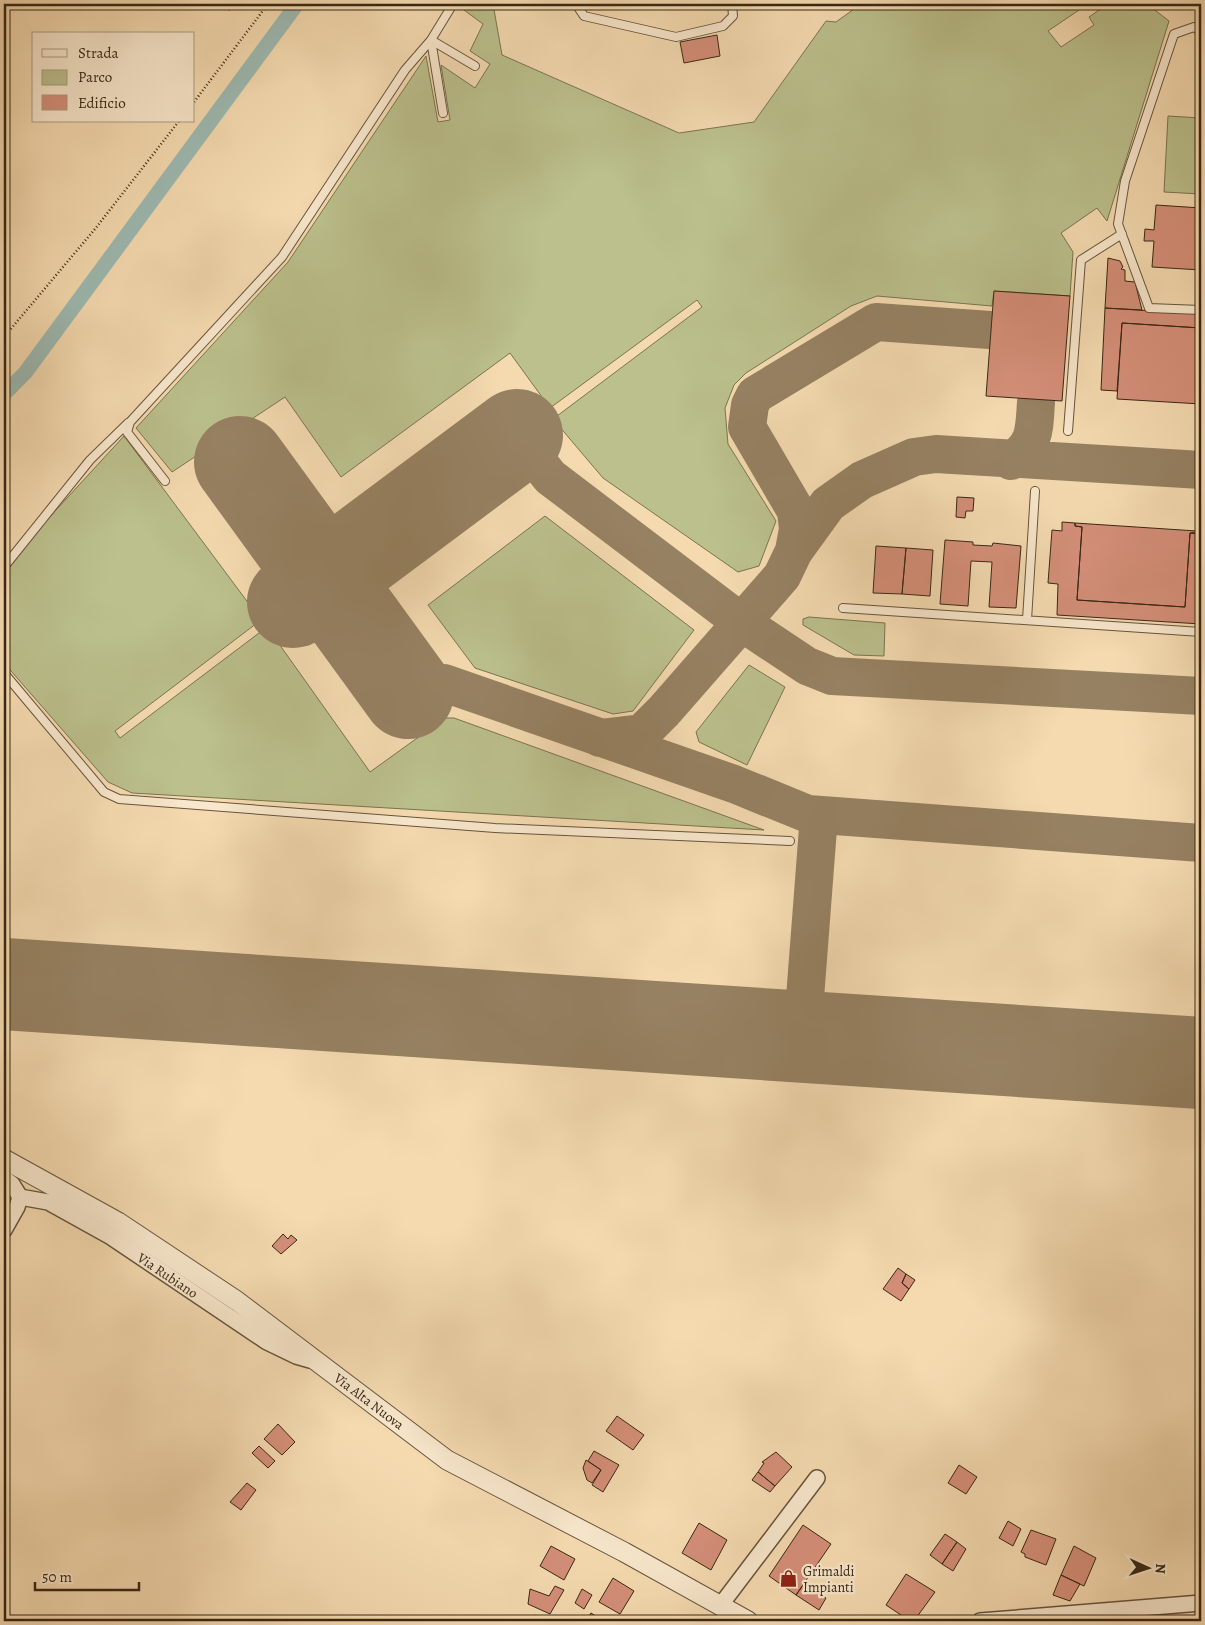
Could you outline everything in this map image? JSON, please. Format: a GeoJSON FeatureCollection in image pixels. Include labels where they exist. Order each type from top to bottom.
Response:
{"type":"FeatureCollection","features":[{"type":"Feature","properties":{"kind":"street","name":"Via Alta Nuova"},"geometry":{"type":"LineString","coordinates":[[4,1159],[118,1222],[236,1301],[447,1460],[624,1552],[723,1613],[748,1621]]}},
{"type":"Feature","properties":{"kind":"street"},"geometry":{"type":"LineString","coordinates":[[4,1178],[12,1184],[20,1197],[18,1207],[4,1230]]}},
{"type":"Feature","properties":{"kind":"street","name":"Via Rubiano"},"geometry":{"type":"LineString","coordinates":[[20,1197],[48,1202],[111,1237],[267,1342],[296,1356],[313,1360]]}},
{"type":"Feature","properties":{"kind":"street"},"geometry":{"type":"LineString","coordinates":[[723,1613],[817,1478]]}},
{"type":"Feature","properties":{"kind":"street"},"geometry":{"type":"LineString","coordinates":[[980,1621],[1201,1603]]}},
{"type":"Feature","properties":{"kind":"lane"},"geometry":{"type":"LineString","coordinates":[[4,567],[90,460],[130,422],[282,257],[405,70],[431,40],[453,4]]}},
{"type":"Feature","properties":{"kind":"lane"},"geometry":{"type":"LineString","coordinates":[[576,4],[584,16],[676,37],[723,26],[733,16],[732,4]]}},
{"type":"Feature","properties":{"kind":"lane"},"geometry":{"type":"LineString","coordinates":[[1201,32],[1194,26],[1174,34],[1125,180],[1118,224],[1150,308],[1201,310]]}},
{"type":"Feature","properties":{"kind":"lane"},"geometry":{"type":"LineString","coordinates":[[431,40],[475,66]]}},
{"type":"Feature","properties":{"kind":"lane"},"geometry":{"type":"LineString","coordinates":[[431,40],[443,113]]}},
{"type":"Feature","properties":{"kind":"lane"},"geometry":{"type":"LineString","coordinates":[[1068,431],[1081,260],[1122,234]]}},
{"type":"Feature","properties":{"kind":"lane"},"geometry":{"type":"LineString","coordinates":[[130,422],[127,432],[165,481]]}},
{"type":"Feature","properties":{"kind":"lane"},"geometry":{"type":"LineString","coordinates":[[1027,620],[1035,491]]}},
{"type":"Feature","properties":{"kind":"lane"},"geometry":{"type":"LineString","coordinates":[[843,608],[1201,632]]}},
{"type":"Feature","properties":{"kind":"lane"},"geometry":{"type":"LineString","coordinates":[[4,673],[104,792],[119,799],[495,828],[790,842]]}},
{"type":"Feature","properties":{"kind":"path"},"geometry":{"type":"LineString","coordinates":[[228,10],[233,4]]}},
{"type":"Feature","properties":{"kind":"path"},"geometry":{"type":"LineString","coordinates":[[195,101],[268,4]]}},
{"type":"Feature","properties":{"kind":"path"},"geometry":{"type":"LineString","coordinates":[[4,337],[95,229],[178,122]]}},
{"type":"Feature","properties":{"kind":"green space"},"geometry":{"type":"Polygon","coordinates":[[[469,4],[493,4],[502,55],[679,133],[754,122],[826,21],[836,22],[861,4],[1088,4],[1048,31],[1061,47],[1094,25],[1089,17],[1108,4],[1147,4],[1169,21],[1107,221],[1097,208],[1061,233],[1073,252],[1070,296],[994,291],[992,306],[877,296],[851,306],[746,373],[734,385],[725,408],[728,444],[776,521],[759,566],[738,572],[603,478],[553,419],[702,307],[697,300],[550,408],[510,353],[341,477],[285,397],[172,472],[136,428],[288,262],[426,56],[438,122],[450,120],[441,65],[475,88],[490,64],[470,51],[483,24],[464,10],[469,4]]]}},
{"type":"Feature","properties":{"kind":"green space"},"geometry":{"type":"Polygon","coordinates":[[[1168,116],[1201,118],[1201,194],[1164,192],[1168,116]]]}},
{"type":"Feature","properties":{"kind":"green space"},"geometry":{"type":"Polygon","coordinates":[[[124,436],[261,620],[115,731],[120,738],[267,627],[370,772],[445,718],[454,718],[764,830],[132,793],[108,782],[4,663],[4,573],[45,522],[124,436]]]}},
{"type":"Feature","properties":{"kind":"green space"},"geometry":{"type":"Polygon","coordinates":[[[545,516],[694,630],[633,711],[613,714],[475,668],[428,605],[545,516]]]}},
{"type":"Feature","properties":{"kind":"green space"},"geometry":{"type":"Polygon","coordinates":[[[809,617],[885,623],[884,656],[854,655],[803,625],[803,619],[809,617]]]}},
{"type":"Feature","properties":{"kind":"green space"},"geometry":{"type":"Polygon","coordinates":[[[749,665],[785,687],[747,765],[699,742],[696,732],[749,665]]]}},
{"type":"Feature","properties":{"kind":"building"},"geometry":{"type":"Polygon","coordinates":[[[548,4],[563,4],[563,5],[549,8],[548,4]]]}},
{"type":"Feature","properties":{"kind":"building"},"geometry":{"type":"Polygon","coordinates":[[[717,35],[720,56],[684,63],[680,42],[717,35]]]}},
{"type":"Feature","properties":{"kind":"building"},"geometry":{"type":"Polygon","coordinates":[[[1156,205],[1201,208],[1201,270],[1152,267],[1154,241],[1144,241],[1145,229],[1154,230],[1156,205]]]}},
{"type":"Feature","properties":{"kind":"building"},"geometry":{"type":"Polygon","coordinates":[[[1108,258],[1120,261],[1123,267],[1121,269],[1125,270],[1125,281],[1135,282],[1142,310],[1105,308],[1108,258]]]}},
{"type":"Feature","properties":{"kind":"building"},"geometry":{"type":"Polygon","coordinates":[[[994,291],[1070,296],[1062,401],[986,396],[994,291]]]}},
{"type":"Feature","properties":{"kind":"building"},"geometry":{"type":"Polygon","coordinates":[[[1105,308],[1201,314],[1201,328],[1122,323],[1117,391],[1101,390],[1105,308]]]}},
{"type":"Feature","properties":{"kind":"building"},"geometry":{"type":"Polygon","coordinates":[[[1122,323],[1201,328],[1201,404],[1117,399],[1122,323]]]}},
{"type":"Feature","properties":{"kind":"building"},"geometry":{"type":"Polygon","coordinates":[[[957,497],[974,498],[973,511],[966,511],[965,518],[956,517],[957,497]]]}},
{"type":"Feature","properties":{"kind":"building"},"geometry":{"type":"Polygon","coordinates":[[[1062,522],[1075,523],[1075,526],[1082,527],[1077,600],[1185,607],[1190,533],[1201,531],[1201,624],[1057,615],[1058,584],[1048,583],[1052,530],[1062,531],[1062,522]]]}},
{"type":"Feature","properties":{"kind":"building"},"geometry":{"type":"Polygon","coordinates":[[[1075,523],[1197,531],[1197,534],[1190,533],[1185,607],[1077,600],[1082,527],[1075,526],[1075,523]]]}},
{"type":"Feature","properties":{"kind":"building"},"geometry":{"type":"Polygon","coordinates":[[[945,540],[973,542],[973,545],[992,546],[993,543],[1021,546],[1016,608],[989,607],[992,562],[971,561],[968,606],[940,604],[945,540]]]}},
{"type":"Feature","properties":{"kind":"building"},"geometry":{"type":"Polygon","coordinates":[[[876,546],[906,548],[902,594],[873,593],[876,546]]]}},
{"type":"Feature","properties":{"kind":"building"},"geometry":{"type":"Polygon","coordinates":[[[906,548],[933,550],[930,596],[902,594],[906,548]]]}},
{"type":"Feature","properties":{"kind":"building"},"geometry":{"type":"Polygon","coordinates":[[[283,1234],[288,1239],[291,1235],[297,1240],[281,1254],[272,1246],[283,1234]]]}},
{"type":"Feature","properties":{"kind":"building"},"geometry":{"type":"Polygon","coordinates":[[[898,1268],[906,1274],[902,1283],[909,1289],[901,1301],[883,1289],[898,1268]]]}},
{"type":"Feature","properties":{"kind":"building"},"geometry":{"type":"Polygon","coordinates":[[[906,1274],[915,1280],[909,1289],[902,1283],[906,1274]]]}},
{"type":"Feature","properties":{"kind":"building"},"geometry":{"type":"Polygon","coordinates":[[[617,1416],[644,1435],[633,1450],[606,1431],[617,1416]]]}},
{"type":"Feature","properties":{"kind":"building"},"geometry":{"type":"Polygon","coordinates":[[[278,1424],[295,1442],[282,1455],[264,1439],[278,1424]]]}},
{"type":"Feature","properties":{"kind":"building"},"geometry":{"type":"Polygon","coordinates":[[[259,1446],[275,1461],[268,1468],[252,1453],[259,1446]]]}},
{"type":"Feature","properties":{"kind":"building"},"geometry":{"type":"Polygon","coordinates":[[[594,1451],[619,1465],[603,1492],[592,1485],[601,1470],[588,1461],[594,1451]]]}},
{"type":"Feature","properties":{"kind":"building"},"geometry":{"type":"Polygon","coordinates":[[[776,1452],[792,1467],[775,1486],[758,1472],[764,1463],[762,1462],[776,1452]]]}},
{"type":"Feature","properties":{"kind":"building"},"geometry":{"type":"Polygon","coordinates":[[[586,1460],[601,1470],[592,1483],[587,1480],[583,1468],[586,1460]]]}},
{"type":"Feature","properties":{"kind":"building"},"geometry":{"type":"Polygon","coordinates":[[[959,1465],[977,1477],[966,1494],[948,1483],[959,1465]]]}},
{"type":"Feature","properties":{"kind":"building"},"geometry":{"type":"Polygon","coordinates":[[[758,1472],[775,1486],[770,1492],[752,1480],[758,1472]]]}},
{"type":"Feature","properties":{"kind":"building"},"geometry":{"type":"Polygon","coordinates":[[[247,1483],[256,1490],[241,1510],[230,1502],[247,1483]]]}},
{"type":"Feature","properties":{"kind":"building"},"geometry":{"type":"Polygon","coordinates":[[[1008,1521],[1021,1529],[1013,1546],[999,1538],[1008,1521]]]}},
{"type":"Feature","properties":{"kind":"building"},"geometry":{"type":"Polygon","coordinates":[[[699,1523],[727,1540],[711,1570],[682,1553],[699,1523]]]}},
{"type":"Feature","properties":{"kind":"building"},"geometry":{"type":"Polygon","coordinates":[[[803,1525],[831,1544],[796,1595],[769,1576],[803,1525]]]}},
{"type":"Feature","properties":{"kind":"building"},"geometry":{"type":"Polygon","coordinates":[[[1031,1530],[1056,1539],[1046,1565],[1025,1557],[1025,1554],[1021,1552],[1031,1530]]]}},
{"type":"Feature","properties":{"kind":"building"},"geometry":{"type":"Polygon","coordinates":[[[945,1534],[957,1542],[942,1564],[930,1555],[945,1534]]]}},
{"type":"Feature","properties":{"kind":"building"},"geometry":{"type":"Polygon","coordinates":[[[957,1542],[966,1549],[953,1571],[942,1564],[957,1542]]]}},
{"type":"Feature","properties":{"kind":"building"},"geometry":{"type":"Polygon","coordinates":[[[551,1546],[575,1559],[564,1580],[540,1566],[551,1546]]]}},
{"type":"Feature","properties":{"kind":"building"},"geometry":{"type":"Polygon","coordinates":[[[1074,1546],[1096,1558],[1084,1586],[1061,1575],[1074,1546]]]}},
{"type":"Feature","properties":{"kind":"building"},"geometry":{"type":"Polygon","coordinates":[[[906,1574],[935,1592],[914,1621],[910,1621],[886,1605],[906,1574]]]}},
{"type":"Feature","properties":{"kind":"building"},"geometry":{"type":"Polygon","coordinates":[[[1061,1575],[1080,1584],[1070,1601],[1053,1595],[1061,1575]]]}},
{"type":"Feature","properties":{"kind":"building"},"geometry":{"type":"Polygon","coordinates":[[[613,1578],[634,1591],[620,1614],[599,1602],[613,1578]]]}},
{"type":"Feature","properties":{"kind":"building"},"geometry":{"type":"Polygon","coordinates":[[[804,1584],[826,1598],[819,1610],[796,1595],[804,1584]]]}},
{"type":"Feature","properties":{"kind":"building"},"geometry":{"type":"Polygon","coordinates":[[[555,1586],[564,1590],[550,1614],[528,1604],[530,1589],[549,1596],[555,1586]]]}},
{"type":"Feature","properties":{"kind":"building"},"geometry":{"type":"Polygon","coordinates":[[[582,1589],[592,1595],[584,1609],[575,1603],[582,1589]]]}},
{"type":"Feature","properties":{"kind":"building"},"geometry":{"type":"Polygon","coordinates":[[[591,1613],[604,1621],[586,1621],[591,1613]]]}},
{"type":"Feature","properties":{"kind":"building"},"geometry":{"type":"Polygon","coordinates":[[[535,1615],[547,1621],[529,1621],[530,1619],[533,1620],[535,1615]]]}},
{"type":"Feature","properties":{"kind":"waterway"},"geometry":{"type":"LineString","coordinates":[[4,394],[25,373],[297,4]]}},
{"type":"Feature","properties":{"kind":"taxiway"},"geometry":{"type":"LineString","coordinates":[[794,551],[798,529],[796,511],[747,427],[750,405],[755,395],[876,322],[990,330]]}},
{"type":"Feature","properties":{"kind":"taxiway"},"geometry":{"type":"LineString","coordinates":[[1011,461],[1025,449],[1032,436],[1036,402]]}},
{"type":"Feature","properties":{"kind":"taxiway"},"geometry":{"type":"LineString","coordinates":[[517,435],[550,477],[741,622],[807,666],[832,676],[1201,696]]}},
{"type":"Feature","properties":{"kind":"taxiway"},"geometry":{"type":"LineString","coordinates":[[600,738],[642,733],[664,711],[782,576],[794,551],[828,504],[862,480],[914,457],[936,454],[1201,470]]}},
{"type":"Feature","properties":{"kind":"taxiway"},"geometry":{"type":"LineString","coordinates":[[408,693],[444,683],[734,784],[808,814],[1201,843]]}},
{"type":"Feature","properties":{"kind":"taxiway"},"geometry":{"type":"LineString","coordinates":[[802,1037],[819,815]]}},
{"type":"Feature","properties":{"kind":"runway"},"geometry":{"type":"LineString","coordinates":[[293,602],[517,435]]}},
{"type":"Feature","properties":{"kind":"runway"},"geometry":{"type":"LineString","coordinates":[[240,462],[408,693]]}},
{"type":"Feature","properties":{"kind":"runway"},"geometry":{"type":"LineString","coordinates":[[4,984],[1201,1063]]}},
{"type":"Feature","properties":{"kind":"place","name":"Grimaldi Impianti"},"geometry":{"type":"Point","coordinates":[789,1579]}}]}
